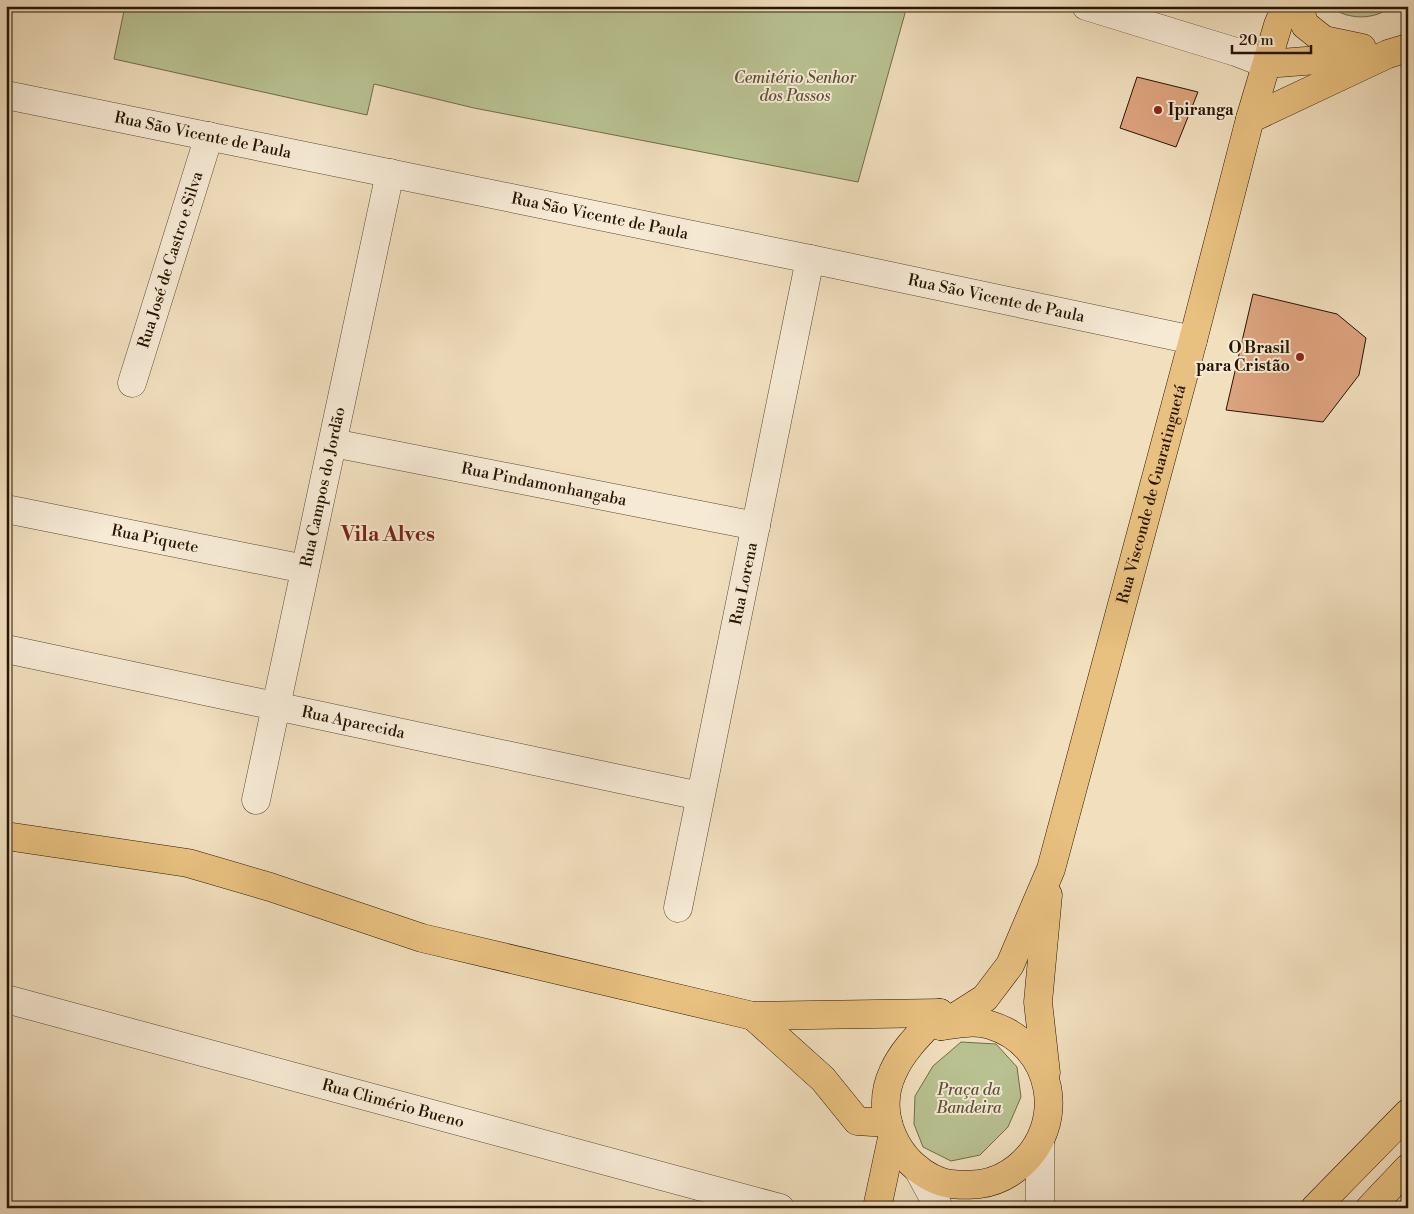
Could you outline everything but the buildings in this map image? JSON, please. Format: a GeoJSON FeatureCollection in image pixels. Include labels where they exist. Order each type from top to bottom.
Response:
{"type":"FeatureCollection","features":[{"type":"Feature","properties":{"kind":"main road","name":"Rua Visconde de Guaratinguetá"},"geometry":{"type":"LineString","coordinates":[[940,1020],[985,998],[1010,965],[1051,868],[1193,340],[1250,119],[1278,25],[1286,6]]}},
{"type":"Feature","properties":{"kind":"main road"},"geometry":{"type":"LineString","coordinates":[[1298,6],[1305,25],[1324,40],[1401,47]]}},
{"type":"Feature","properties":{"kind":"main road"},"geometry":{"type":"LineString","coordinates":[[1267,64],[1401,47]]}},
{"type":"Feature","properties":{"kind":"main road"},"geometry":{"type":"LineString","coordinates":[[1250,119],[1401,47]]}},
{"type":"Feature","properties":{"kind":"main road"},"geometry":{"type":"LineString","coordinates":[[6,836],[188,863],[270,887],[422,938],[753,1016],[940,1020],[989,1025],[1012,1035],[1030,1051],[1043,1072],[1049,1095],[1048,1119],[1040,1141],[1027,1160],[1010,1174],[989,1183],[964,1186],[940,1181],[918,1169],[903,1155],[890,1130],[857,1121],[823,1079],[753,1016]]}},
{"type":"Feature","properties":{"kind":"main road","name":"Rua Visconde de Guaratinguetá"},"geometry":{"type":"LineString","coordinates":[[1049,1095],[1038,1002],[1051,868]]}},
{"type":"Feature","properties":{"kind":"main road"},"geometry":{"type":"LineString","coordinates":[[877,1208],[890,1130],[886,1098],[892,1073],[905,1051],[940,1020]]}},
{"type":"Feature","properties":{"kind":"main road"},"geometry":{"type":"LineString","coordinates":[[1315,1208],[1408,1113]]}},
{"type":"Feature","properties":{"kind":"main road"},"geometry":{"type":"LineString","coordinates":[[1370,1208],[1408,1168]]}},
{"type":"Feature","properties":{"kind":"main road"},"geometry":{"type":"LineString","coordinates":[[972,1208],[989,1183]]}},
{"type":"Feature","properties":{"kind":"street"},"geometry":{"type":"LineString","coordinates":[[1086,6],[1236,52],[1267,64]]}},
{"type":"Feature","properties":{"kind":"street","name":"Rua São Vicente de Paula"},"geometry":{"type":"LineString","coordinates":[[6,95],[810,259],[1193,340]]}},
{"type":"Feature","properties":{"kind":"street","name":"Rua José de Castro e Silva"},"geometry":{"type":"LineString","coordinates":[[132,383],[209,136]]}},
{"type":"Feature","properties":{"kind":"street","name":"Rua Campos do Jordão"},"geometry":{"type":"LineString","coordinates":[[256,800],[390,174]]}},
{"type":"Feature","properties":{"kind":"street","name":"Rua Lorena"},"geometry":{"type":"LineString","coordinates":[[678,908],[810,259]]}},
{"type":"Feature","properties":{"kind":"street","name":"Rua Pindamonhangaba"},"geometry":{"type":"LineString","coordinates":[[333,443],[756,526]]}},
{"type":"Feature","properties":{"kind":"street","name":"Rua Piquete"},"geometry":{"type":"LineString","coordinates":[[6,509],[306,569]]}},
{"type":"Feature","properties":{"kind":"street","name":"Rua Aparecida"},"geometry":{"type":"LineString","coordinates":[[6,649],[700,796]]}},
{"type":"Feature","properties":{"kind":"street","name":"Rua Climério Bueno"},"geometry":{"type":"LineString","coordinates":[[6,999],[780,1208]]}},
{"type":"Feature","properties":{"kind":"street"},"geometry":{"type":"LineString","coordinates":[[1040,1141],[1040,1208]]}},
{"type":"Feature","properties":{"kind":"street"},"geometry":{"type":"LineString","coordinates":[[918,1169],[939,1208]]}},
{"type":"Feature","properties":{"kind":"green space","name":"Cemitério Senhor dos Passos"},"geometry":{"type":"Polygon","coordinates":[[[125,6],[907,6],[858,182],[474,108],[374,84],[367,115],[114,59],[125,6]]]}},
{"type":"Feature","properties":{"kind":"green space"},"geometry":{"type":"Polygon","coordinates":[[[1329,6],[1392,6],[1377,14],[1360,17],[1344,14],[1329,6]]]}},
{"type":"Feature","properties":{"kind":"green space","name":"Praça da Bandeira"},"geometry":{"type":"Polygon","coordinates":[[[961,1042],[996,1044],[1017,1067],[1021,1097],[1008,1127],[980,1155],[951,1161],[923,1147],[914,1124],[915,1096],[933,1066],[961,1042]]]}},
{"type":"Feature","properties":{"kind":"place","name":"Ipiranga"},"geometry":{"type":"Point","coordinates":[1158,110]}},
{"type":"Feature","properties":{"kind":"place","name":"O Brasil para Cristão"},"geometry":{"type":"Point","coordinates":[1300,357]}},
{"type":"Feature","properties":{"kind":"district","name":"Vila Alves"},"geometry":{"type":"Point","coordinates":[388,535]}}]}
